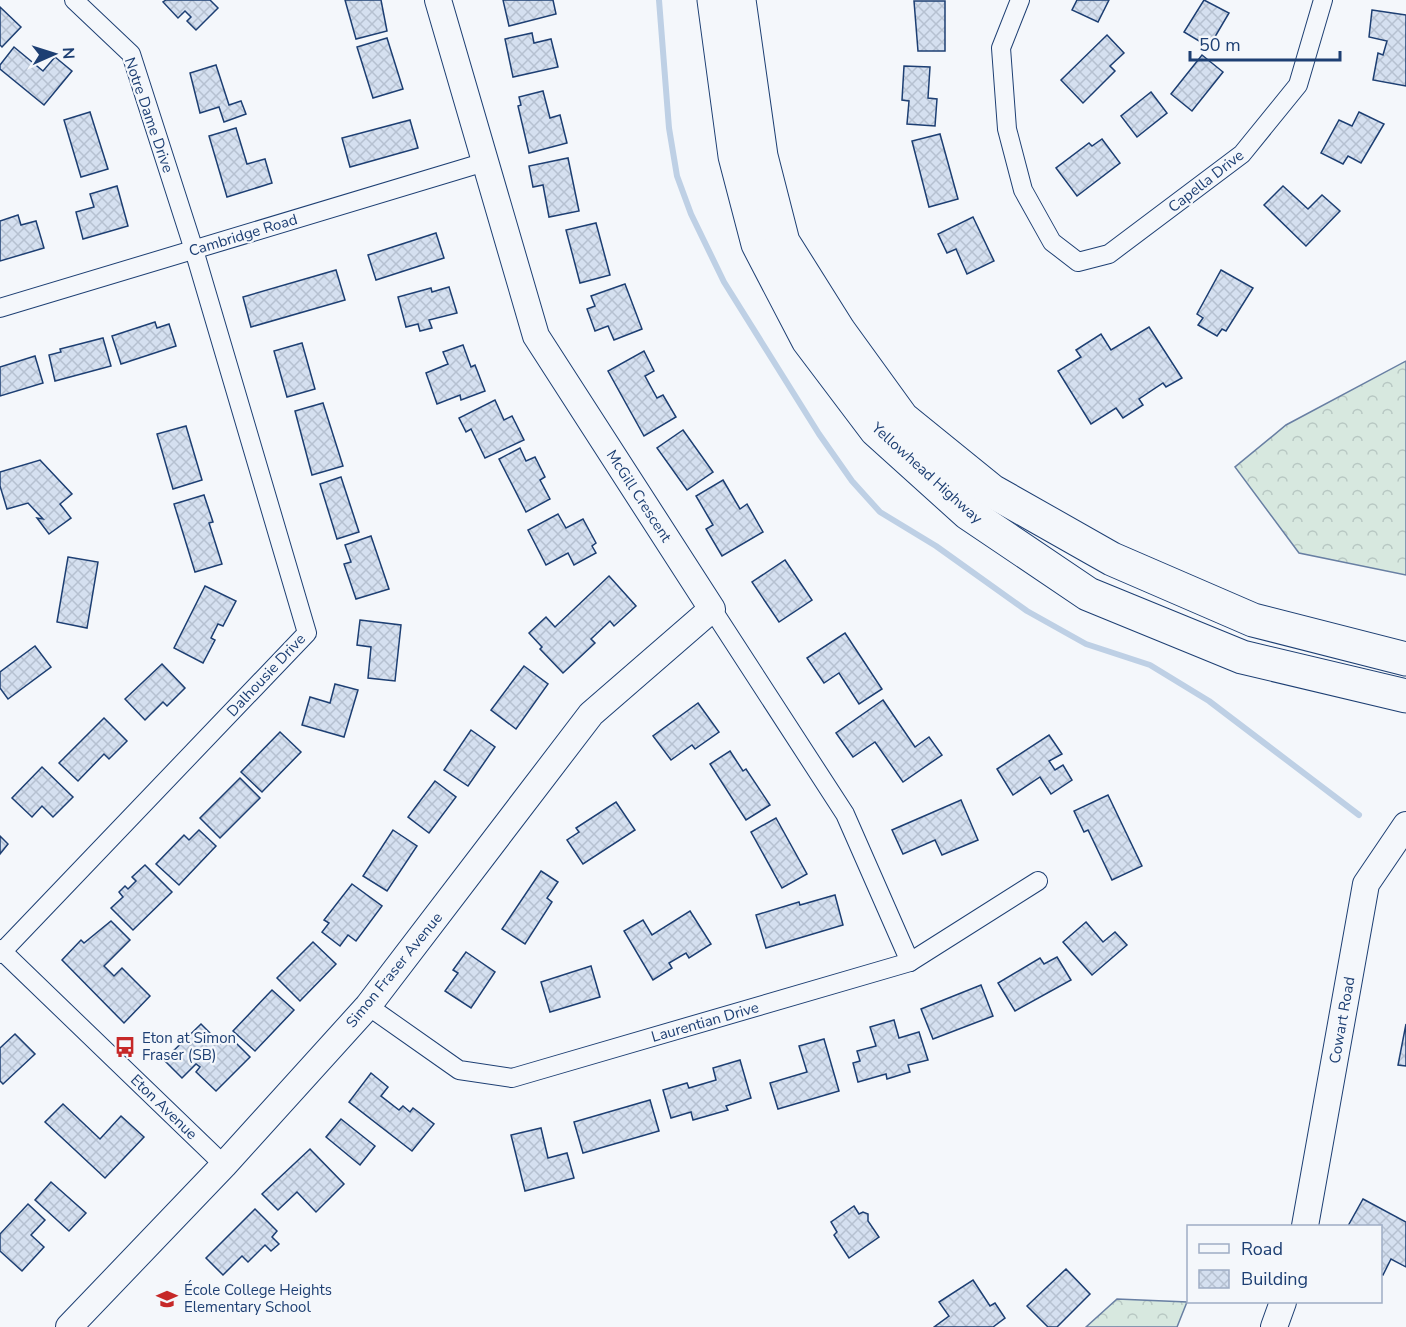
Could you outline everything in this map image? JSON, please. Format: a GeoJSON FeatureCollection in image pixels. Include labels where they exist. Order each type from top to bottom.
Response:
{"type":"FeatureCollection","features":[{"type":"Feature","properties":{"kind":"highway","name":"Yellowhead Highway"},"geometry":{"type":"LineString","coordinates":[[714,0],[735,156],[758,244],[808,340],[876,430],[968,513],[1088,594],[1242,657],[1406,696]]}},
{"type":"Feature","properties":{"kind":"highway","name":"Yellowhead Highway"},"geometry":{"type":"LineString","coordinates":[[739,0],[761,156],[783,242],[839,331],[902,418],[992,491],[1112,559],[1253,620],[1406,659]]}},
{"type":"Feature","properties":{"kind":"street","name":"Notre Dame Drive"},"geometry":{"type":"LineString","coordinates":[[74,0],[131,54],[194,250]]}},
{"type":"Feature","properties":{"kind":"street","name":"McGill Crescent"},"geometry":{"type":"LineString","coordinates":[[438,0],[536,336],[845,814],[910,962]]}},
{"type":"Feature","properties":{"kind":"street","name":"Capella Drive"},"geometry":{"type":"LineString","coordinates":[[1020,0],[1001,48],[1007,129],[1023,190],[1052,242],[1078,262],[1109,254],[1242,154],[1298,85],[1323,0]]}},
{"type":"Feature","properties":{"kind":"street","name":"Cambridge Road"},"geometry":{"type":"LineString","coordinates":[[0,308],[485,162]]}},
{"type":"Feature","properties":{"kind":"street","name":"Dalhousie Drive"},"geometry":{"type":"LineString","coordinates":[[1,952],[307,633],[194,250]]}},
{"type":"Feature","properties":{"kind":"street","name":"Simon Fraser Avenue"},"geometry":{"type":"LineString","coordinates":[[69,1327],[224,1165],[368,1006],[591,714],[712,609]]}},
{"type":"Feature","properties":{"kind":"street","name":"Cowart Road"},"geometry":{"type":"LineString","coordinates":[[1305,1225],[1366,884],[1406,825]]}},
{"type":"Feature","properties":{"kind":"street","name":"Laurentian Drive"},"geometry":{"type":"LineString","coordinates":[[368,1006],[459,1070],[512,1078],[910,962],[1038,881]]}},
{"type":"Feature","properties":{"kind":"street","name":"Eton Avenue"},"geometry":{"type":"LineString","coordinates":[[1,952],[224,1165]]}},
{"type":"Feature","properties":{"kind":"street"},"geometry":{"type":"LineString","coordinates":[[1274,1327],[1283,1303]]}},
{"type":"Feature","properties":{"kind":"green space"},"geometry":{"type":"Polygon","coordinates":[[[1406,361],[1406,575],[1299,553],[1235,467],[1286,425],[1406,361]]]}},
{"type":"Feature","properties":{"kind":"green space"},"geometry":{"type":"Polygon","coordinates":[[[1117,1299],[1187,1302],[1177,1327],[1086,1327],[1117,1299]]]}},
{"type":"Feature","properties":{"kind":"building"},"geometry":{"type":"Polygon","coordinates":[[[166,0],[210,0],[218,8],[196,30],[187,21],[191,17],[185,11],[178,18],[163,2],[166,0]]]}},
{"type":"Feature","properties":{"kind":"building"},"geometry":{"type":"Polygon","coordinates":[[[345,0],[381,0],[387,31],[356,39],[345,0]]]}},
{"type":"Feature","properties":{"kind":"building"},"geometry":{"type":"Polygon","coordinates":[[[503,0],[553,0],[556,14],[509,26],[503,0]]]}},
{"type":"Feature","properties":{"kind":"building"},"geometry":{"type":"Polygon","coordinates":[[[1077,0],[1109,0],[1098,22],[1072,10],[1077,0]]]}},
{"type":"Feature","properties":{"kind":"building"},"geometry":{"type":"Polygon","coordinates":[[[1204,0],[1229,13],[1209,47],[1184,32],[1204,0]]]}},
{"type":"Feature","properties":{"kind":"building"},"geometry":{"type":"Polygon","coordinates":[[[914,1],[945,1],[945,51],[918,51],[914,1]]]}},
{"type":"Feature","properties":{"kind":"building"},"geometry":{"type":"Polygon","coordinates":[[[0,7],[21,27],[2,47],[0,45],[0,7]]]}},
{"type":"Feature","properties":{"kind":"building"},"geometry":{"type":"Polygon","coordinates":[[[1372,10],[1406,15],[1406,86],[1373,80],[1378,53],[1383,55],[1387,41],[1369,37],[1372,10]]]}},
{"type":"Feature","properties":{"kind":"building"},"geometry":{"type":"Polygon","coordinates":[[[532,33],[534,43],[551,39],[558,67],[513,77],[505,39],[532,33]]]}},
{"type":"Feature","properties":{"kind":"building"},"geometry":{"type":"Polygon","coordinates":[[[1107,35],[1124,53],[1110,66],[1115,71],[1083,103],[1061,80],[1107,35]]]}},
{"type":"Feature","properties":{"kind":"building"},"geometry":{"type":"Polygon","coordinates":[[[387,38],[403,89],[373,98],[357,47],[387,38]]]}},
{"type":"Feature","properties":{"kind":"building"},"geometry":{"type":"Polygon","coordinates":[[[14,47],[43,71],[55,57],[72,71],[44,105],[0,69],[0,65],[14,47]]]}},
{"type":"Feature","properties":{"kind":"building"},"geometry":{"type":"Polygon","coordinates":[[[1202,55],[1223,72],[1192,111],[1171,94],[1202,55]]]}},
{"type":"Feature","properties":{"kind":"building"},"geometry":{"type":"Polygon","coordinates":[[[216,65],[229,105],[241,101],[246,114],[224,122],[219,107],[200,113],[190,73],[216,65]]]}},
{"type":"Feature","properties":{"kind":"building"},"geometry":{"type":"Polygon","coordinates":[[[904,66],[930,67],[928,98],[937,99],[935,126],[907,124],[909,101],[902,100],[904,66]]]}},
{"type":"Feature","properties":{"kind":"building"},"geometry":{"type":"Polygon","coordinates":[[[543,91],[550,118],[560,115],[567,143],[529,153],[518,106],[521,105],[519,97],[543,91]]]}},
{"type":"Feature","properties":{"kind":"building"},"geometry":{"type":"Polygon","coordinates":[[[1151,92],[1167,113],[1137,137],[1121,116],[1151,92]]]}},
{"type":"Feature","properties":{"kind":"building"},"geometry":{"type":"Polygon","coordinates":[[[90,112],[108,169],[81,177],[64,120],[90,112]]]}},
{"type":"Feature","properties":{"kind":"building"},"geometry":{"type":"Polygon","coordinates":[[[1359,112],[1384,124],[1361,163],[1348,156],[1343,164],[1321,153],[1339,120],[1352,126],[1359,112]]]}},
{"type":"Feature","properties":{"kind":"building"},"geometry":{"type":"Polygon","coordinates":[[[410,120],[418,148],[350,167],[342,138],[410,120]]]}},
{"type":"Feature","properties":{"kind":"building"},"geometry":{"type":"Polygon","coordinates":[[[236,128],[247,164],[265,159],[272,183],[227,197],[209,136],[236,128]]]}},
{"type":"Feature","properties":{"kind":"building"},"geometry":{"type":"Polygon","coordinates":[[[940,134],[958,199],[929,207],[912,141],[940,134]]]}},
{"type":"Feature","properties":{"kind":"building"},"geometry":{"type":"Polygon","coordinates":[[[1102,139],[1120,163],[1077,196],[1056,168],[1089,143],[1092,146],[1102,139]]]}},
{"type":"Feature","properties":{"kind":"building"},"geometry":{"type":"Polygon","coordinates":[[[568,158],[579,211],[549,217],[543,185],[533,187],[529,166],[568,158]]]}},
{"type":"Feature","properties":{"kind":"building"},"geometry":{"type":"Polygon","coordinates":[[[117,186],[128,226],[83,239],[76,212],[94,207],[90,194],[117,186]]]}},
{"type":"Feature","properties":{"kind":"building"},"geometry":{"type":"Polygon","coordinates":[[[1283,186],[1308,209],[1322,195],[1340,211],[1306,246],[1264,205],[1283,186]]]}},
{"type":"Feature","properties":{"kind":"building"},"geometry":{"type":"Polygon","coordinates":[[[18,215],[21,225],[36,221],[44,248],[0,261],[0,221],[18,215]]]}},
{"type":"Feature","properties":{"kind":"building"},"geometry":{"type":"Polygon","coordinates":[[[973,217],[994,261],[967,274],[956,249],[947,253],[938,234],[973,217]]]}},
{"type":"Feature","properties":{"kind":"building"},"geometry":{"type":"Polygon","coordinates":[[[596,223],[610,275],[580,283],[566,230],[596,223]]]}},
{"type":"Feature","properties":{"kind":"building"},"geometry":{"type":"Polygon","coordinates":[[[436,233],[444,258],[376,280],[368,255],[436,233]]]}},
{"type":"Feature","properties":{"kind":"building"},"geometry":{"type":"Polygon","coordinates":[[[336,270],[345,300],[251,327],[243,297],[336,270]]]}},
{"type":"Feature","properties":{"kind":"building"},"geometry":{"type":"Polygon","coordinates":[[[1221,270],[1253,288],[1226,331],[1222,329],[1217,336],[1198,325],[1203,318],[1197,314],[1221,270]]]}},
{"type":"Feature","properties":{"kind":"building"},"geometry":{"type":"Polygon","coordinates":[[[625,284],[642,329],[614,340],[608,326],[595,331],[587,309],[595,306],[591,296],[625,284]]]}},
{"type":"Feature","properties":{"kind":"building"},"geometry":{"type":"Polygon","coordinates":[[[449,287],[457,313],[429,320],[432,328],[420,331],[418,324],[406,327],[398,297],[431,288],[432,292],[449,287]]]}},
{"type":"Feature","properties":{"kind":"building"},"geometry":{"type":"Polygon","coordinates":[[[155,322],[157,328],[169,324],[176,346],[121,364],[112,336],[155,322]]]}},
{"type":"Feature","properties":{"kind":"building"},"geometry":{"type":"Polygon","coordinates":[[[1149,327],[1182,378],[1166,387],[1163,383],[1139,399],[1143,405],[1123,418],[1116,408],[1091,424],[1058,371],[1081,357],[1076,350],[1101,334],[1111,350],[1149,327]]]}},
{"type":"Feature","properties":{"kind":"building"},"geometry":{"type":"Polygon","coordinates":[[[103,338],[111,366],[55,381],[49,355],[61,352],[60,349],[103,338]]]}},
{"type":"Feature","properties":{"kind":"building"},"geometry":{"type":"Polygon","coordinates":[[[302,343],[315,389],[287,397],[274,351],[302,343]]]}},
{"type":"Feature","properties":{"kind":"building"},"geometry":{"type":"Polygon","coordinates":[[[463,345],[471,367],[475,365],[485,391],[461,400],[460,395],[437,404],[426,373],[448,364],[443,352],[463,345]]]}},
{"type":"Feature","properties":{"kind":"building"},"geometry":{"type":"Polygon","coordinates":[[[644,351],[654,371],[645,376],[657,398],[663,395],[676,417],[644,436],[608,371],[644,351]]]}},
{"type":"Feature","properties":{"kind":"building"},"geometry":{"type":"Polygon","coordinates":[[[35,356],[43,383],[0,396],[0,367],[35,356]]]}},
{"type":"Feature","properties":{"kind":"building"},"geometry":{"type":"Polygon","coordinates":[[[495,400],[504,420],[512,416],[524,440],[485,458],[471,429],[466,432],[459,418],[495,400]]]}},
{"type":"Feature","properties":{"kind":"building"},"geometry":{"type":"Polygon","coordinates":[[[323,403],[343,466],[312,475],[295,411],[323,403]]]}},
{"type":"Feature","properties":{"kind":"building"},"geometry":{"type":"Polygon","coordinates":[[[186,426],[202,480],[173,489],[157,434],[186,426]]]}},
{"type":"Feature","properties":{"kind":"building"},"geometry":{"type":"Polygon","coordinates":[[[683,430],[713,472],[687,490],[657,448],[683,430]]]}},
{"type":"Feature","properties":{"kind":"building"},"geometry":{"type":"Polygon","coordinates":[[[520,448],[526,461],[535,457],[545,477],[540,480],[550,499],[526,512],[499,459],[520,448]]]}},
{"type":"Feature","properties":{"kind":"building"},"geometry":{"type":"Polygon","coordinates":[[[40,460],[72,494],[60,504],[71,518],[49,534],[37,518],[43,519],[28,503],[7,509],[0,486],[0,472],[40,460]]]}},
{"type":"Feature","properties":{"kind":"building"},"geometry":{"type":"Polygon","coordinates":[[[341,477],[359,532],[337,539],[320,484],[341,477]]]}},
{"type":"Feature","properties":{"kind":"building"},"geometry":{"type":"Polygon","coordinates":[[[723,480],[740,509],[747,504],[763,532],[722,556],[706,529],[713,525],[696,496],[723,480]]]}},
{"type":"Feature","properties":{"kind":"building"},"geometry":{"type":"Polygon","coordinates":[[[204,495],[213,522],[209,523],[222,564],[195,572],[174,504],[204,495]]]}},
{"type":"Feature","properties":{"kind":"building"},"geometry":{"type":"Polygon","coordinates":[[[558,514],[566,528],[583,519],[596,543],[592,546],[596,553],[574,565],[568,553],[546,565],[528,530],[558,514]]]}},
{"type":"Feature","properties":{"kind":"building"},"geometry":{"type":"Polygon","coordinates":[[[371,536],[389,589],[356,599],[344,564],[351,562],[345,545],[371,536]]]}},
{"type":"Feature","properties":{"kind":"building"},"geometry":{"type":"Polygon","coordinates":[[[68,557],[98,562],[87,628],[57,622],[68,557]]]}},
{"type":"Feature","properties":{"kind":"building"},"geometry":{"type":"Polygon","coordinates":[[[785,560],[812,600],[779,622],[752,582],[785,560]]]}},
{"type":"Feature","properties":{"kind":"building"},"geometry":{"type":"Polygon","coordinates":[[[609,576],[636,606],[614,626],[610,621],[591,639],[595,643],[563,673],[540,649],[542,647],[529,633],[546,617],[555,627],[609,576]]]}},
{"type":"Feature","properties":{"kind":"building"},"geometry":{"type":"Polygon","coordinates":[[[205,586],[236,601],[223,626],[218,624],[211,638],[215,640],[203,663],[174,648],[205,586]]]}},
{"type":"Feature","properties":{"kind":"building"},"geometry":{"type":"Polygon","coordinates":[[[360,620],[401,625],[395,681],[368,678],[371,647],[357,645],[360,620]]]}},
{"type":"Feature","properties":{"kind":"building"},"geometry":{"type":"Polygon","coordinates":[[[845,633],[882,689],[859,704],[839,673],[824,683],[807,658],[845,633]]]}},
{"type":"Feature","properties":{"kind":"building"},"geometry":{"type":"Polygon","coordinates":[[[35,646],[51,667],[8,699],[0,688],[0,672],[35,646]]]}},
{"type":"Feature","properties":{"kind":"building"},"geometry":{"type":"Polygon","coordinates":[[[162,664],[185,688],[167,706],[163,702],[145,720],[125,699],[162,664]]]}},
{"type":"Feature","properties":{"kind":"building"},"geometry":{"type":"Polygon","coordinates":[[[524,666],[548,684],[516,729],[491,710],[524,666]]]}},
{"type":"Feature","properties":{"kind":"building"},"geometry":{"type":"Polygon","coordinates":[[[335,684],[358,690],[344,737],[302,725],[310,697],[330,703],[335,684]]]}},
{"type":"Feature","properties":{"kind":"building"},"geometry":{"type":"Polygon","coordinates":[[[883,700],[915,747],[929,737],[942,755],[903,782],[875,742],[853,757],[836,733],[883,700]]]}},
{"type":"Feature","properties":{"kind":"building"},"geometry":{"type":"Polygon","coordinates":[[[698,703],[719,732],[695,749],[692,745],[671,760],[653,736],[698,703]]]}},
{"type":"Feature","properties":{"kind":"building"},"geometry":{"type":"Polygon","coordinates":[[[104,718],[127,741],[109,759],[104,754],[78,781],[59,763],[104,718]]]}},
{"type":"Feature","properties":{"kind":"building"},"geometry":{"type":"Polygon","coordinates":[[[471,730],[495,747],[468,786],[444,770],[471,730]]]}},
{"type":"Feature","properties":{"kind":"building"},"geometry":{"type":"Polygon","coordinates":[[[280,732],[301,752],[262,792],[241,772],[280,732]]]}},
{"type":"Feature","properties":{"kind":"building"},"geometry":{"type":"Polygon","coordinates":[[[1049,735],[1062,754],[1049,761],[1055,770],[1063,765],[1072,780],[1051,794],[1040,777],[1013,795],[997,769],[1049,735]]]}},
{"type":"Feature","properties":{"kind":"building"},"geometry":{"type":"Polygon","coordinates":[[[730,751],[743,771],[746,769],[770,805],[746,820],[710,764],[730,751]]]}},
{"type":"Feature","properties":{"kind":"building"},"geometry":{"type":"Polygon","coordinates":[[[42,767],[73,797],[53,817],[42,806],[32,817],[12,798],[42,767]]]}},
{"type":"Feature","properties":{"kind":"building"},"geometry":{"type":"Polygon","coordinates":[[[240,778],[260,798],[220,838],[200,818],[240,778]]]}},
{"type":"Feature","properties":{"kind":"building"},"geometry":{"type":"Polygon","coordinates":[[[435,781],[456,797],[429,833],[408,817],[435,781]]]}},
{"type":"Feature","properties":{"kind":"building"},"geometry":{"type":"Polygon","coordinates":[[[1108,795],[1142,866],[1112,880],[1088,830],[1084,832],[1074,811],[1108,795]]]}},
{"type":"Feature","properties":{"kind":"building"},"geometry":{"type":"Polygon","coordinates":[[[961,800],[978,840],[942,855],[935,840],[903,854],[892,830],[961,800]]]}},
{"type":"Feature","properties":{"kind":"building"},"geometry":{"type":"Polygon","coordinates":[[[616,802],[635,830],[583,864],[567,840],[579,832],[576,828],[616,802]]]}},
{"type":"Feature","properties":{"kind":"building"},"geometry":{"type":"Polygon","coordinates":[[[776,818],[807,874],[782,888],[751,832],[776,818]]]}},
{"type":"Feature","properties":{"kind":"building"},"geometry":{"type":"Polygon","coordinates":[[[199,830],[216,846],[179,885],[156,864],[184,835],[189,840],[199,830]]]}},
{"type":"Feature","properties":{"kind":"building"},"geometry":{"type":"Polygon","coordinates":[[[393,830],[417,846],[387,891],[363,876],[393,830]]]}},
{"type":"Feature","properties":{"kind":"building"},"geometry":{"type":"Polygon","coordinates":[[[0,836],[8,844],[0,854],[0,836]]]}},
{"type":"Feature","properties":{"kind":"building"},"geometry":{"type":"Polygon","coordinates":[[[145,865],[172,892],[133,930],[111,908],[123,897],[119,892],[125,886],[128,889],[136,881],[132,877],[145,865]]]}},
{"type":"Feature","properties":{"kind":"building"},"geometry":{"type":"Polygon","coordinates":[[[541,871],[558,882],[547,898],[552,902],[525,944],[502,929],[541,871]]]}},
{"type":"Feature","properties":{"kind":"building"},"geometry":{"type":"Polygon","coordinates":[[[352,884],[382,906],[356,941],[348,935],[340,946],[322,932],[329,923],[324,920],[352,884]]]}},
{"type":"Feature","properties":{"kind":"building"},"geometry":{"type":"Polygon","coordinates":[[[835,895],[843,925],[766,948],[756,915],[799,902],[800,905],[835,895]]]}},
{"type":"Feature","properties":{"kind":"building"},"geometry":{"type":"Polygon","coordinates":[[[690,911],[711,944],[689,958],[686,953],[669,963],[672,968],[653,980],[624,931],[643,920],[652,935],[690,911]]]}},
{"type":"Feature","properties":{"kind":"building"},"geometry":{"type":"Polygon","coordinates":[[[111,921],[130,940],[104,966],[114,976],[122,968],[150,996],[124,1023],[62,960],[81,940],[84,943],[111,921]]]}},
{"type":"Feature","properties":{"kind":"building"},"geometry":{"type":"Polygon","coordinates":[[[1086,922],[1103,942],[1115,932],[1127,945],[1092,975],[1063,942],[1086,922]]]}},
{"type":"Feature","properties":{"kind":"building"},"geometry":{"type":"Polygon","coordinates":[[[313,942],[336,964],[300,1001],[277,978],[313,942]]]}},
{"type":"Feature","properties":{"kind":"building"},"geometry":{"type":"Polygon","coordinates":[[[466,952],[495,972],[471,1008],[445,991],[458,973],[453,970],[466,952]]]}},
{"type":"Feature","properties":{"kind":"building"},"geometry":{"type":"Polygon","coordinates":[[[1057,957],[1071,980],[1015,1011],[998,983],[1040,958],[1044,964],[1057,957]]]}},
{"type":"Feature","properties":{"kind":"building"},"geometry":{"type":"Polygon","coordinates":[[[591,966],[600,997],[550,1012],[541,982],[591,966]]]}},
{"type":"Feature","properties":{"kind":"building"},"geometry":{"type":"Polygon","coordinates":[[[981,985],[993,1016],[933,1039],[921,1009],[981,985]]]}},
{"type":"Feature","properties":{"kind":"building"},"geometry":{"type":"Polygon","coordinates":[[[272,990],[294,1010],[255,1051],[233,1031],[272,990]]]}},
{"type":"Feature","properties":{"kind":"building"},"geometry":{"type":"Polygon","coordinates":[[[894,1020],[899,1038],[919,1032],[928,1060],[908,1065],[910,1072],[887,1079],[886,1074],[858,1082],[853,1063],[860,1061],[857,1051],[876,1046],[870,1027],[894,1020]]]}},
{"type":"Feature","properties":{"kind":"building"},"geometry":{"type":"Polygon","coordinates":[[[201,1024],[221,1044],[229,1036],[250,1057],[216,1091],[196,1072],[200,1067],[196,1064],[182,1078],[164,1060],[201,1024]]]}},
{"type":"Feature","properties":{"kind":"building"},"geometry":{"type":"Polygon","coordinates":[[[1406,1024],[1406,1066],[1398,1065],[1406,1024]]]}},
{"type":"Feature","properties":{"kind":"building"},"geometry":{"type":"Polygon","coordinates":[[[15,1034],[35,1054],[3,1084],[0,1081],[0,1048],[15,1034]]]}},
{"type":"Feature","properties":{"kind":"building"},"geometry":{"type":"Polygon","coordinates":[[[824,1039],[839,1091],[778,1109],[770,1083],[807,1072],[799,1046],[824,1039]]]}},
{"type":"Feature","properties":{"kind":"building"},"geometry":{"type":"Polygon","coordinates":[[[740,1060],[751,1098],[726,1106],[728,1110],[693,1120],[691,1112],[671,1118],[663,1090],[687,1083],[689,1088],[716,1080],[713,1068],[740,1060]]]}},
{"type":"Feature","properties":{"kind":"building"},"geometry":{"type":"Polygon","coordinates":[[[371,1073],[388,1087],[381,1096],[399,1110],[403,1106],[410,1112],[413,1108],[434,1124],[412,1151],[349,1102],[371,1073]]]}},
{"type":"Feature","properties":{"kind":"building"},"geometry":{"type":"Polygon","coordinates":[[[650,1100],[659,1131],[583,1153],[574,1122],[650,1100]]]}},
{"type":"Feature","properties":{"kind":"building"},"geometry":{"type":"Polygon","coordinates":[[[63,1104],[100,1139],[121,1116],[144,1137],[105,1178],[45,1122],[63,1104]]]}},
{"type":"Feature","properties":{"kind":"building"},"geometry":{"type":"Polygon","coordinates":[[[341,1119],[375,1146],[360,1165],[326,1137],[341,1119]]]}},
{"type":"Feature","properties":{"kind":"building"},"geometry":{"type":"Polygon","coordinates":[[[541,1128],[548,1158],[567,1153],[574,1178],[525,1191],[511,1135],[541,1128]]]}},
{"type":"Feature","properties":{"kind":"building"},"geometry":{"type":"Polygon","coordinates":[[[310,1149],[344,1184],[316,1212],[297,1192],[278,1210],[262,1194],[310,1149]]]}},
{"type":"Feature","properties":{"kind":"building"},"geometry":{"type":"Polygon","coordinates":[[[51,1182],[86,1213],[69,1231],[35,1200],[51,1182]]]}},
{"type":"Feature","properties":{"kind":"building"},"geometry":{"type":"Polygon","coordinates":[[[1363,1199],[1406,1222],[1406,1267],[1391,1259],[1382,1274],[1382,1225],[1349,1225],[1363,1199]]]}},
{"type":"Feature","properties":{"kind":"building"},"geometry":{"type":"Polygon","coordinates":[[[28,1204],[45,1220],[31,1235],[44,1247],[22,1271],[0,1251],[0,1234],[28,1204]]]}},
{"type":"Feature","properties":{"kind":"building"},"geometry":{"type":"Polygon","coordinates":[[[854,1206],[859,1214],[863,1212],[868,1214],[868,1221],[879,1237],[849,1258],[834,1235],[837,1232],[831,1222],[854,1206]]]}},
{"type":"Feature","properties":{"kind":"building"},"geometry":{"type":"Polygon","coordinates":[[[255,1209],[277,1231],[272,1237],[279,1244],[271,1251],[265,1245],[248,1262],[242,1256],[223,1275],[206,1258],[255,1209]]]}},
{"type":"Feature","properties":{"kind":"building"},"geometry":{"type":"Polygon","coordinates":[[[1066,1269],[1090,1294],[1057,1327],[1048,1327],[1027,1306],[1066,1269]]]}},
{"type":"Feature","properties":{"kind":"building"},"geometry":{"type":"Polygon","coordinates":[[[973,1280],[990,1306],[995,1303],[1005,1318],[993,1327],[934,1327],[949,1316],[939,1302],[973,1280]]]}},
{"type":"Feature","properties":{"kind":"waterway"},"geometry":{"type":"LineString","coordinates":[[659,0],[669,128],[677,176],[691,214],[724,282],[819,434],[852,481],[880,512],[936,546],[1027,611],[1086,644],[1150,665],[1209,701],[1359,815]]}},
{"type":"Feature","properties":{"kind":"place","name":"Eton at Simon Fraser (SB)"},"geometry":{"type":"Point","coordinates":[125,1047]}},
{"type":"Feature","properties":{"kind":"place","name":"École College Heights Elementary School"},"geometry":{"type":"Point","coordinates":[167,1299]}}]}
